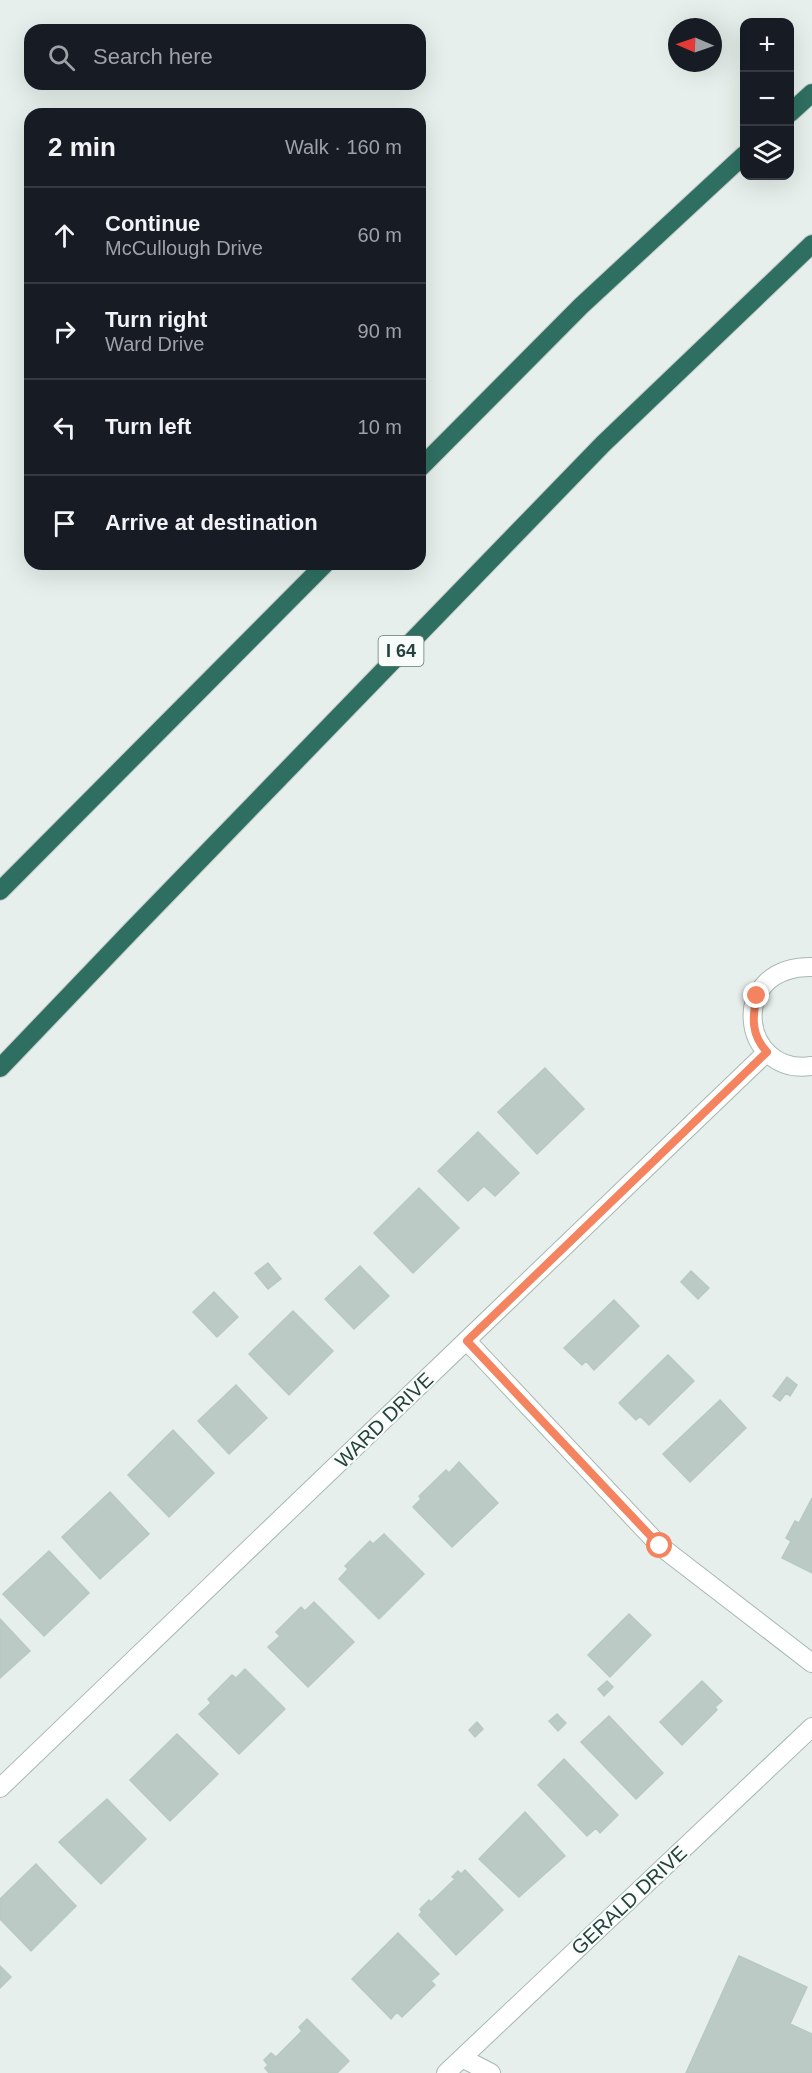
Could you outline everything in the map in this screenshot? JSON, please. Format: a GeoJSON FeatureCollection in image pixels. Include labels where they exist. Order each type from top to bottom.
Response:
{"type":"FeatureCollection","features":[{"type":"Feature","properties":{"kind":"highway"},"geometry":{"type":"LineString","coordinates":[[794,109],[812,93]]}},
{"type":"Feature","properties":{"kind":"highway"},"geometry":{"type":"LineString","coordinates":[[426,462],[581,306],[740,159]]}},
{"type":"Feature","properties":{"kind":"highway","name":"I 64"},"geometry":{"type":"LineString","coordinates":[[0,1068],[132,928],[603,444],[812,244]]}},
{"type":"Feature","properties":{"kind":"highway"},"geometry":{"type":"LineString","coordinates":[[0,891],[319,570]]}},
{"type":"Feature","properties":{"kind":"street"},"geometry":{"type":"LineString","coordinates":[[812,967],[796,966],[780,971],[766,982],[757,996],[753,1012],[754,1029],[760,1045],[771,1057],[786,1065],[802,1068],[812,1066]]}},
{"type":"Feature","properties":{"kind":"street","name":"WARD DRIVE"},"geometry":{"type":"LineString","coordinates":[[0,1788],[767,1052]]}},
{"type":"Feature","properties":{"kind":"street"},"geometry":{"type":"LineString","coordinates":[[467,1341],[660,1546],[812,1663]]}},
{"type":"Feature","properties":{"kind":"street","name":"GERALD DRIVE"},"geometry":{"type":"LineString","coordinates":[[447,2073],[812,1727]]}},
{"type":"Feature","properties":{"kind":"street"},"geometry":{"type":"LineString","coordinates":[[462,2058],[491,2073]]}},
{"type":"Feature","properties":{"kind":"building"},"geometry":{"type":"Polygon","coordinates":[[[545,1068],[584,1109],[537,1154],[498,1112],[545,1068]]]}},
{"type":"Feature","properties":{"kind":"building"},"geometry":{"type":"Polygon","coordinates":[[[478,1132],[519,1173],[495,1196],[484,1186],[468,1201],[438,1171],[478,1132]]]}},
{"type":"Feature","properties":{"kind":"building"},"geometry":{"type":"Polygon","coordinates":[[[419,1188],[459,1228],[413,1273],[374,1233],[419,1188]]]}},
{"type":"Feature","properties":{"kind":"building"},"geometry":{"type":"Polygon","coordinates":[[[268,1263],[281,1279],[268,1289],[255,1273],[268,1263]]]}},
{"type":"Feature","properties":{"kind":"building"},"geometry":{"type":"Polygon","coordinates":[[[360,1266],[389,1296],[354,1329],[325,1299],[360,1266]]]}},
{"type":"Feature","properties":{"kind":"building"},"geometry":{"type":"Polygon","coordinates":[[[691,1271],[709,1288],[698,1299],[681,1282],[691,1271]]]}},
{"type":"Feature","properties":{"kind":"building"},"geometry":{"type":"Polygon","coordinates":[[[214,1292],[238,1317],[217,1337],[193,1312],[214,1292]]]}},
{"type":"Feature","properties":{"kind":"building"},"geometry":{"type":"Polygon","coordinates":[[[614,1300],[639,1326],[594,1370],[586,1361],[582,1365],[564,1348],[614,1300]]]}},
{"type":"Feature","properties":{"kind":"building"},"geometry":{"type":"Polygon","coordinates":[[[293,1311],[333,1351],[289,1395],[249,1354],[293,1311]]]}},
{"type":"Feature","properties":{"kind":"building"},"geometry":{"type":"Polygon","coordinates":[[[668,1355],[694,1381],[649,1425],[640,1416],[636,1420],[619,1403],[668,1355]]]}},
{"type":"Feature","properties":{"kind":"building"},"geometry":{"type":"Polygon","coordinates":[[[787,1377],[797,1385],[790,1396],[786,1393],[780,1401],[773,1396],[787,1377]]]}},
{"type":"Feature","properties":{"kind":"building"},"geometry":{"type":"Polygon","coordinates":[[[236,1385],[267,1418],[229,1454],[198,1421],[236,1385]]]}},
{"type":"Feature","properties":{"kind":"building"},"geometry":{"type":"Polygon","coordinates":[[[720,1400],[746,1428],[690,1482],[663,1454],[720,1400]]]}},
{"type":"Feature","properties":{"kind":"building"},"geometry":{"type":"Polygon","coordinates":[[[173,1430],[214,1473],[169,1517],[128,1475],[173,1430]]]}},
{"type":"Feature","properties":{"kind":"building"},"geometry":{"type":"Polygon","coordinates":[[[459,1462],[498,1503],[452,1547],[413,1507],[421,1499],[419,1496],[446,1470],[449,1473],[459,1462]]]}},
{"type":"Feature","properties":{"kind":"building"},"geometry":{"type":"Polygon","coordinates":[[[110,1492],[149,1534],[100,1579],[62,1537],[110,1492]]]}},
{"type":"Feature","properties":{"kind":"building"},"geometry":{"type":"Polygon","coordinates":[[[812,1498],[812,1573],[782,1558],[791,1541],[786,1538],[795,1521],[799,1523],[812,1498]]]}},
{"type":"Feature","properties":{"kind":"building"},"geometry":{"type":"Polygon","coordinates":[[[384,1534],[424,1574],[379,1619],[339,1579],[348,1569],[345,1566],[370,1541],[373,1544],[384,1534]]]}},
{"type":"Feature","properties":{"kind":"building"},"geometry":{"type":"Polygon","coordinates":[[[49,1551],[89,1593],[44,1636],[3,1594],[49,1551]]]}},
{"type":"Feature","properties":{"kind":"building"},"geometry":{"type":"Polygon","coordinates":[[[314,1602],[354,1642],[308,1687],[268,1647],[280,1636],[276,1632],[301,1607],[305,1611],[314,1602]]]}},
{"type":"Feature","properties":{"kind":"building"},"geometry":{"type":"Polygon","coordinates":[[[629,1614],[651,1635],[610,1677],[588,1655],[629,1614]]]}},
{"type":"Feature","properties":{"kind":"building"},"geometry":{"type":"Polygon","coordinates":[[[0,1619],[30,1651],[0,1678],[0,1619]]]}},
{"type":"Feature","properties":{"kind":"building"},"geometry":{"type":"Polygon","coordinates":[[[245,1669],[285,1709],[239,1754],[199,1714],[211,1703],[208,1699],[232,1675],[236,1678],[245,1669]]]}},
{"type":"Feature","properties":{"kind":"building"},"geometry":{"type":"Polygon","coordinates":[[[607,1681],[613,1687],[604,1696],[598,1689],[607,1681]]]}},
{"type":"Feature","properties":{"kind":"building"},"geometry":{"type":"Polygon","coordinates":[[[702,1681],[722,1701],[715,1707],[717,1710],[682,1745],[660,1722],[702,1681]]]}},
{"type":"Feature","properties":{"kind":"building"},"geometry":{"type":"Polygon","coordinates":[[[557,1714],[566,1723],[558,1731],[549,1721],[557,1714]]]}},
{"type":"Feature","properties":{"kind":"building"},"geometry":{"type":"Polygon","coordinates":[[[609,1716],[663,1773],[636,1799],[581,1742],[609,1716]]]}},
{"type":"Feature","properties":{"kind":"building"},"geometry":{"type":"Polygon","coordinates":[[[477,1722],[483,1729],[475,1737],[469,1730],[477,1722]]]}},
{"type":"Feature","properties":{"kind":"building"},"geometry":{"type":"Polygon","coordinates":[[[177,1734],[218,1774],[170,1821],[130,1780],[177,1734]]]}},
{"type":"Feature","properties":{"kind":"building"},"geometry":{"type":"Polygon","coordinates":[[[564,1759],[618,1815],[600,1833],[596,1828],[587,1836],[538,1785],[564,1759]]]}},
{"type":"Feature","properties":{"kind":"building"},"geometry":{"type":"Polygon","coordinates":[[[107,1799],[146,1839],[101,1884],[59,1842],[107,1799]]]}},
{"type":"Feature","properties":{"kind":"building"},"geometry":{"type":"Polygon","coordinates":[[[525,1812],[565,1856],[519,1897],[479,1859],[525,1812]]]}},
{"type":"Feature","properties":{"kind":"building"},"geometry":{"type":"Polygon","coordinates":[[[36,1864],[76,1906],[31,1951],[0,1919],[0,1899],[36,1864]]]}},
{"type":"Feature","properties":{"kind":"building"},"geometry":{"type":"Polygon","coordinates":[[[465,1870],[503,1910],[456,1955],[419,1915],[422,1912],[420,1909],[429,1900],[431,1902],[455,1879],[452,1877],[458,1871],[461,1874],[465,1870]]]}},
{"type":"Feature","properties":{"kind":"building"},"geometry":{"type":"Polygon","coordinates":[[[398,1933],[439,1974],[431,1981],[435,1985],[402,2017],[397,2012],[391,2019],[352,1979],[398,1933]]]}},
{"type":"Feature","properties":{"kind":"building"},"geometry":{"type":"Polygon","coordinates":[[[739,1956],[807,1987],[790,2024],[812,2034],[812,2073],[686,2073],[739,1956]]]}},
{"type":"Feature","properties":{"kind":"building"},"geometry":{"type":"Polygon","coordinates":[[[0,1966],[11,1977],[0,1988],[0,1966]]]}},
{"type":"Feature","properties":{"kind":"building"},"geometry":{"type":"Polygon","coordinates":[[[307,2019],[349,2061],[337,2073],[269,2073],[265,2068],[268,2065],[264,2060],[271,2053],[276,2057],[302,2031],[299,2027],[307,2019]]]}},
{"type":"Feature","properties":{"kind":"route"},"geometry":{"type":"LineString","coordinates":[[660,1546],[467,1341],[767,1052],[760,1045],[754,1029],[753,1012],[757,996]]}}]}
